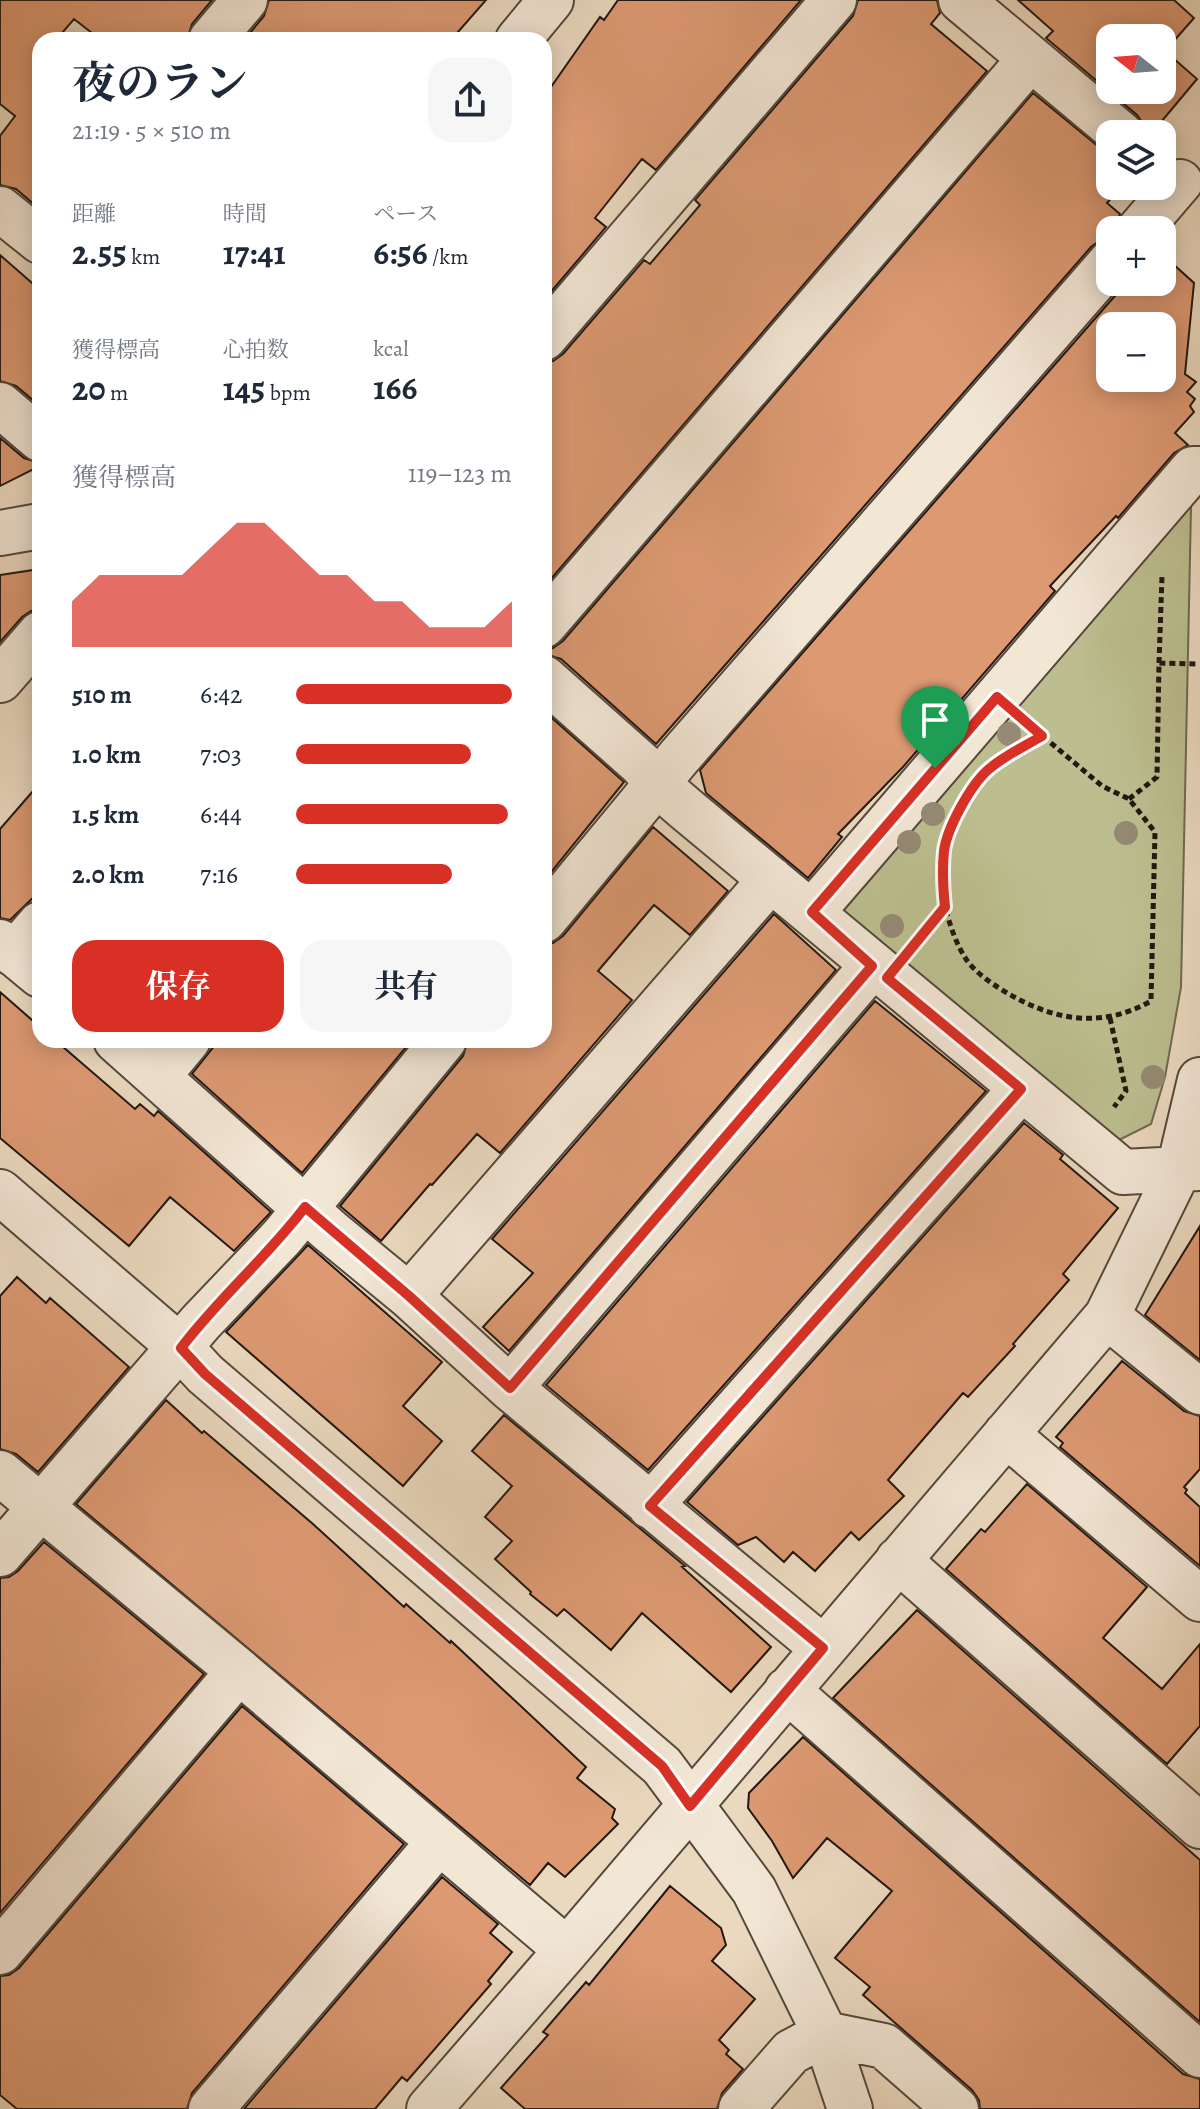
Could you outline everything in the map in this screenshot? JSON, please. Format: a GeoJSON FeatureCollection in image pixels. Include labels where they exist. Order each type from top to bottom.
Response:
{"type":"FeatureCollection","features":[{"type":"Feature","properties":{"kind":"street"},"geometry":{"type":"LineString","coordinates":[[218,32],[245,0]]}},
{"type":"Feature","properties":{"kind":"street"},"geometry":{"type":"LineString","coordinates":[[552,329],[834,0]]}},
{"type":"Feature","properties":{"kind":"street"},"geometry":{"type":"LineString","coordinates":[[961,0],[1104,120]]}},
{"type":"Feature","properties":{"kind":"street"},"geometry":{"type":"LineString","coordinates":[[523,32],[544,2]]}},
{"type":"Feature","properties":{"kind":"street"},"geometry":{"type":"LineString","coordinates":[[552,616],[1030,59]]}},
{"type":"Feature","properties":{"kind":"street"},"geometry":{"type":"LineString","coordinates":[[1150,216],[1181,177]]}},
{"type":"Feature","properties":{"kind":"street"},"geometry":{"type":"LineString","coordinates":[[0,209],[32,235]]}},
{"type":"Feature","properties":{"kind":"street"},"geometry":{"type":"LineString","coordinates":[[552,910],[657,784],[1096,279]]}},
{"type":"Feature","properties":{"kind":"street"},"geometry":{"type":"LineString","coordinates":[[0,405],[32,432]]}},
{"type":"Feature","properties":{"kind":"street"},"geometry":{"type":"LineString","coordinates":[[812,912],[1193,469],[1200,469]]}},
{"type":"Feature","properties":{"kind":"street"},"geometry":{"type":"LineString","coordinates":[[0,533],[32,527]]}},
{"type":"Feature","properties":{"kind":"street"},"geometry":{"type":"LineString","coordinates":[[0,680],[32,643]]}},
{"type":"Feature","properties":{"kind":"street"},"geometry":{"type":"LineString","coordinates":[[552,685],[642,765],[657,784],[1123,1172],[1193,1174]]}},
{"type":"Feature","properties":{"kind":"street"},"geometry":{"type":"LineString","coordinates":[[409,1296],[771,879]]}},
{"type":"Feature","properties":{"kind":"street"},"geometry":{"type":"LineString","coordinates":[[510,1388],[880,972]]}},
{"type":"Feature","properties":{"kind":"street"},"geometry":{"type":"LineString","coordinates":[[125,1048],[510,1388],[823,1648]]}},
{"type":"Feature","properties":{"kind":"street"},"geometry":{"type":"LineString","coordinates":[[158,1076],[181,1048]]}},
{"type":"Feature","properties":{"kind":"street"},"geometry":{"type":"LineString","coordinates":[[0,1554],[201,1322],[282,1237],[437,1048]]}},
{"type":"Feature","properties":{"kind":"street"},"geometry":{"type":"LineString","coordinates":[[429,2109],[1107,1316],[1193,1174],[1200,1080]]}},
{"type":"Feature","properties":{"kind":"street"},"geometry":{"type":"LineString","coordinates":[[650,1506],[1021,1089]]}},
{"type":"Feature","properties":{"kind":"street"},"geometry":{"type":"LineString","coordinates":[[0,1192],[181,1348],[205,1374],[662,1766],[754,1890],[825,2034],[850,2109]]}},
{"type":"Feature","properties":{"kind":"street"},"geometry":{"type":"LineString","coordinates":[[1107,1316],[1200,1392]]}},
{"type":"Feature","properties":{"kind":"street"},"geometry":{"type":"LineString","coordinates":[[1006,1434],[1200,1599]]}},
{"type":"Feature","properties":{"kind":"street"},"geometry":{"type":"LineString","coordinates":[[0,1473],[567,1950]]}},
{"type":"Feature","properties":{"kind":"street"},"geometry":{"type":"LineString","coordinates":[[898,1560],[1200,1826]]}},
{"type":"Feature","properties":{"kind":"street"},"geometry":{"type":"LineString","coordinates":[[0,1952],[239,1671]]}},
{"type":"Feature","properties":{"kind":"street"},"geometry":{"type":"LineString","coordinates":[[787,1690],[1200,2055]]}},
{"type":"Feature","properties":{"kind":"street"},"geometry":{"type":"LineString","coordinates":[[211,2109],[439,1842]]}},
{"type":"Feature","properties":{"kind":"street"},"geometry":{"type":"LineString","coordinates":[[741,2109],[791,2052],[825,2034],[884,2046],[956,2109]]}},
{"type":"Feature","properties":{"kind":"path"},"geometry":{"type":"LineString","coordinates":[[1129,799],[1157,777],[1163,571]]}},
{"type":"Feature","properties":{"kind":"path"},"geometry":{"type":"LineString","coordinates":[[1159,663],[1199,664]]}},
{"type":"Feature","properties":{"kind":"path"},"geometry":{"type":"LineString","coordinates":[[960,809],[944,846],[942,875],[945,907],[967,961],[993,984],[1021,1002],[1062,1017],[1110,1018],[1151,1001],[1155,832],[1129,799],[1102,786],[997,697]]}},
{"type":"Feature","properties":{"kind":"path"},"geometry":{"type":"LineString","coordinates":[[1006,758],[1042,736]]}},
{"type":"Feature","properties":{"kind":"path"},"geometry":{"type":"LineString","coordinates":[[880,972],[945,907]]}},
{"type":"Feature","properties":{"kind":"path"},"geometry":{"type":"LineString","coordinates":[[1088,1143],[1126,1091],[1110,1018]]}},
{"type":"Feature","properties":{"kind":"green space"},"geometry":{"type":"Polygon","coordinates":[[[1174,504],[1191,508],[1181,987],[1165,1077],[1151,1124],[1115,1142],[833,903],[1174,504]]]}},
{"type":"Feature","properties":{"kind":"building"},"geometry":{"type":"Polygon","coordinates":[[[0,0],[212,0],[192,24],[190,32],[91,32],[74,19],[63,32],[32,32],[32,203],[16,189],[0,185],[0,136],[15,116],[0,104],[0,0]]]}},
{"type":"Feature","properties":{"kind":"building"},"geometry":{"type":"Polygon","coordinates":[[[269,0],[486,0],[458,32],[251,32],[264,16],[269,0]]]}},
{"type":"Feature","properties":{"kind":"building"},"geometry":{"type":"Polygon","coordinates":[[[618,0],[801,0],[656,170],[642,159],[595,218],[606,227],[552,291],[552,86],[600,17],[604,20],[618,0]]]}},
{"type":"Feature","properties":{"kind":"building"},"geometry":{"type":"Polygon","coordinates":[[[858,0],[937,0],[940,13],[931,24],[987,71],[552,578],[552,361],[563,354],[644,260],[650,264],[700,205],[695,200],[853,16],[858,0]]]}},
{"type":"Feature","properties":{"kind":"building"},"geometry":{"type":"Polygon","coordinates":[[[1018,0],[1174,0],[1194,18],[1176,38],[1176,24],[1096,24],[1096,80],[1046,38],[1053,31],[1018,0]]]}},
{"type":"Feature","properties":{"kind":"building"},"geometry":{"type":"Polygon","coordinates":[[[1176,61],[1197,79],[1163,120],[1140,120],[1124,104],[1176,104],[1176,61]]]}},
{"type":"Feature","properties":{"kind":"building"},"geometry":{"type":"Polygon","coordinates":[[[1033,93],[1096,145],[1096,200],[1110,200],[1107,203],[1119,216],[1096,216],[1096,244],[656,744],[561,659],[552,656],[553,648],[563,641],[1033,93]]]}},
{"type":"Feature","properties":{"kind":"building"},"geometry":{"type":"Polygon","coordinates":[[[0,255],[32,283],[32,399],[16,386],[0,381],[0,255]]]}},
{"type":"Feature","properties":{"kind":"building"},"geometry":{"type":"Polygon","coordinates":[[[1176,267],[1194,283],[1185,374],[1196,382],[1187,392],[1195,399],[1190,406],[1194,412],[1175,433],[1188,445],[1174,453],[1118,518],[1116,516],[1050,586],[1055,591],[903,767],[838,834],[842,837],[808,878],[706,793],[700,770],[1096,317],[1096,392],[1176,392],[1176,312],[1101,312],[1115,296],[1176,296],[1176,267]]]}},
{"type":"Feature","properties":{"kind":"building"},"geometry":{"type":"Polygon","coordinates":[[[0,438],[24,458],[32,460],[32,470],[0,486],[0,438]]]}},
{"type":"Feature","properties":{"kind":"building"},"geometry":{"type":"Polygon","coordinates":[[[32,570],[32,611],[22,617],[0,642],[0,575],[32,570]]]}},
{"type":"Feature","properties":{"kind":"building"},"geometry":{"type":"Polygon","coordinates":[[[552,718],[624,782],[552,871],[552,718]]]}},
{"type":"Feature","properties":{"kind":"building"},"geometry":{"type":"Polygon","coordinates":[[[32,792],[32,899],[10,920],[0,918],[0,829],[32,792]]]}},
{"type":"Feature","properties":{"kind":"building"},"geometry":{"type":"Polygon","coordinates":[[[653,827],[728,891],[690,935],[654,905],[598,971],[632,1000],[500,1153],[477,1134],[381,1241],[340,1206],[463,1056],[466,1048],[552,1048],[552,943],[563,936],[653,827]]]}},
{"type":"Feature","properties":{"kind":"building"},"geometry":{"type":"Polygon","coordinates":[[[774,914],[836,970],[509,1351],[483,1327],[533,1273],[492,1239],[774,914]]]}},
{"type":"Feature","properties":{"kind":"building"},"geometry":{"type":"Polygon","coordinates":[[[0,992],[32,1020],[32,1048],[64,1048],[135,1109],[140,1104],[154,1116],[158,1111],[271,1212],[234,1251],[170,1197],[129,1246],[0,1138],[0,992]]]}},
{"type":"Feature","properties":{"kind":"building"},"geometry":{"type":"Polygon","coordinates":[[[875,1001],[986,1091],[648,1470],[546,1385],[875,1001]]]}},
{"type":"Feature","properties":{"kind":"building"},"geometry":{"type":"Polygon","coordinates":[[[213,1048],[405,1048],[302,1173],[192,1074],[213,1048]]]}},
{"type":"Feature","properties":{"kind":"building"},"geometry":{"type":"Polygon","coordinates":[[[1024,1123],[1063,1155],[1060,1159],[1118,1208],[1063,1274],[1069,1280],[1013,1344],[1015,1346],[968,1397],[963,1393],[888,1480],[904,1496],[859,1540],[851,1532],[815,1571],[793,1552],[784,1562],[756,1537],[738,1545],[687,1502],[1024,1123]]]}},
{"type":"Feature","properties":{"kind":"building"},"geometry":{"type":"Polygon","coordinates":[[[1200,1226],[1200,1360],[1145,1315],[1200,1226]]]}},
{"type":"Feature","properties":{"kind":"building"},"geometry":{"type":"Polygon","coordinates":[[[308,1245],[442,1362],[403,1406],[442,1441],[403,1486],[226,1332],[308,1245]]]}},
{"type":"Feature","properties":{"kind":"building"},"geometry":{"type":"Polygon","coordinates":[[[17,1277],[46,1303],[50,1298],[129,1367],[38,1472],[16,1454],[0,1449],[0,1296],[17,1277]]]}},
{"type":"Feature","properties":{"kind":"building"},"geometry":{"type":"Polygon","coordinates":[[[1122,1361],[1184,1411],[1200,1416],[1200,1469],[1184,1487],[1187,1490],[1185,1493],[1200,1507],[1200,1566],[1060,1447],[1063,1443],[1056,1437],[1122,1361]]]}},
{"type":"Feature","properties":{"kind":"building"},"geometry":{"type":"Polygon","coordinates":[[[166,1400],[313,1524],[404,1607],[406,1604],[451,1641],[586,1767],[577,1778],[615,1809],[612,1818],[618,1824],[565,1877],[548,1863],[530,1885],[76,1504],[166,1400]]]}},
{"type":"Feature","properties":{"kind":"building"},"geometry":{"type":"Polygon","coordinates":[[[504,1415],[685,1566],[682,1567],[771,1647],[731,1692],[642,1613],[611,1650],[564,1609],[557,1616],[495,1559],[512,1541],[485,1517],[512,1486],[472,1451],[504,1415]]]}},
{"type":"Feature","properties":{"kind":"building"},"geometry":{"type":"Polygon","coordinates":[[[1027,1484],[1147,1587],[1103,1638],[1162,1689],[1200,1644],[1200,1726],[1167,1764],[946,1569],[981,1529],[985,1532],[1027,1484]]]}},
{"type":"Feature","properties":{"kind":"building"},"geometry":{"type":"Polygon","coordinates":[[[44,1542],[204,1674],[0,1913],[0,1578],[18,1571],[44,1542]]]}},
{"type":"Feature","properties":{"kind":"building"},"geometry":{"type":"Polygon","coordinates":[[[917,1610],[1200,1860],[1200,2022],[833,1698],[917,1610]]]}},
{"type":"Feature","properties":{"kind":"building"},"geometry":{"type":"Polygon","coordinates":[[[242,1706],[404,1844],[192,2093],[187,2109],[17,2109],[0,2095],[0,1976],[9,1975],[19,1968],[242,1706]]]}},
{"type":"Feature","properties":{"kind":"building"},"geometry":{"type":"Polygon","coordinates":[[[803,1737],[1183,2074],[1200,2079],[1200,2109],[980,2109],[979,2100],[972,2090],[863,1995],[870,1987],[835,1958],[892,1891],[827,1838],[793,1878],[748,1808],[749,1793],[803,1737]]]}},
{"type":"Feature","properties":{"kind":"building"},"geometry":{"type":"Polygon","coordinates":[[[442,1877],[498,1924],[490,1933],[512,1952],[488,1981],[491,1984],[407,2081],[402,2077],[375,2109],[244,2109],[442,1877]]]}},
{"type":"Feature","properties":{"kind":"building"},"geometry":{"type":"Polygon","coordinates":[[[670,1886],[721,1928],[726,1945],[712,1961],[755,1999],[719,2040],[729,2050],[726,2054],[743,2069],[722,2093],[717,2109],[525,2109],[501,2088],[548,2035],[543,2032],[586,1982],[589,1985],[670,1886]]]}},
{"type":"Feature","properties":{"kind":"route"},"geometry":{"type":"LineString","coordinates":[[997,697],[1042,736],[988,770],[973,787],[944,846],[942,875],[945,907],[887,978],[1021,1089],[650,1506],[823,1648],[690,1806],[662,1766],[205,1374],[181,1348],[201,1322],[282,1237],[305,1207],[510,1388],[872,966],[812,912],[935,768],[997,697]]}}]}
